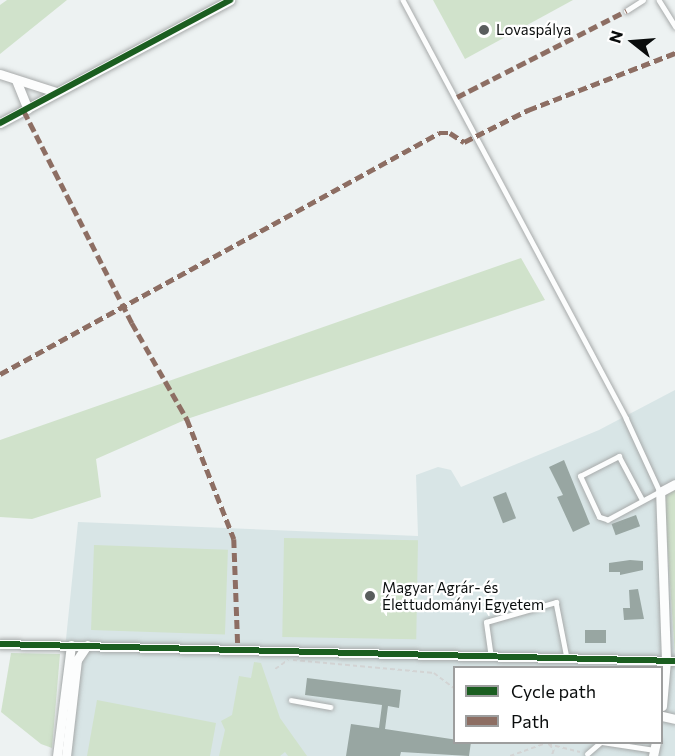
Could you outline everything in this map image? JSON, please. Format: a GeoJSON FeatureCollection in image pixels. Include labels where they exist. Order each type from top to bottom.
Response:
{"type":"FeatureCollection","features":[{"type":"Feature","properties":{"kind":"street"},"geometry":{"type":"LineString","coordinates":[[0,123],[230,0]]}},
{"type":"Feature","properties":{"kind":"street"},"geometry":{"type":"LineString","coordinates":[[0,75],[56,92]]}},
{"type":"Feature","properties":{"kind":"street"},"geometry":{"type":"LineString","coordinates":[[16,80],[28,109]]}},
{"type":"Feature","properties":{"kind":"street"},"geometry":{"type":"LineString","coordinates":[[663,701],[671,660],[660,492],[675,484]]}},
{"type":"Feature","properties":{"kind":"street"},"geometry":{"type":"LineString","coordinates":[[0,644],[491,658],[567,657],[671,660]]}},
{"type":"Feature","properties":{"kind":"street"},"geometry":{"type":"LineString","coordinates":[[57,756],[71,645]]}},
{"type":"Feature","properties":{"kind":"street"},"geometry":{"type":"LineString","coordinates":[[66,756],[77,660],[87,645]]}},
{"type":"Feature","properties":{"kind":"lane"},"geometry":{"type":"LineString","coordinates":[[403,0],[626,418],[660,492],[608,520],[599,517],[580,476],[620,456],[642,500]]}},
{"type":"Feature","properties":{"kind":"lane"},"geometry":{"type":"LineString","coordinates":[[626,11],[643,0]]}},
{"type":"Feature","properties":{"kind":"lane"},"geometry":{"type":"LineString","coordinates":[[659,0],[675,26]]}},
{"type":"Feature","properties":{"kind":"lane"},"geometry":{"type":"LineString","coordinates":[[491,658],[486,622],[556,602],[567,657]]}},
{"type":"Feature","properties":{"kind":"lane"},"geometry":{"type":"LineString","coordinates":[[291,700],[330,707]]}},
{"type":"Feature","properties":{"kind":"lane"},"geometry":{"type":"LineString","coordinates":[[587,753],[599,744]]}},
{"type":"Feature","properties":{"kind":"lane"},"geometry":{"type":"LineString","coordinates":[[615,744],[654,750]]}},
{"type":"Feature","properties":{"kind":"path"},"geometry":{"type":"LineString","coordinates":[[275,669],[288,660],[434,673],[453,687]]}},
{"type":"Feature","properties":{"kind":"path"},"geometry":{"type":"LineString","coordinates":[[510,756],[545,744]]}},
{"type":"Feature","properties":{"kind":"path"},"geometry":{"type":"LineString","coordinates":[[552,744],[587,753]]}},
{"type":"Feature","properties":{"kind":"shaded area","name":"Magyar Agrár- és Élettudományi Egyetem"},"geometry":{"type":"Polygon","coordinates":[[[675,390],[675,490],[664,496],[675,656],[675,756],[54,756],[78,522],[418,536],[416,475],[438,467],[451,470],[461,487],[599,430],[675,390]]]}},
{"type":"Feature","properties":{"kind":"green space"},"geometry":{"type":"Polygon","coordinates":[[[7,0],[67,0],[0,54],[0,5],[7,0]]]}},
{"type":"Feature","properties":{"kind":"green space","name":"Lovaspálya"},"geometry":{"type":"Polygon","coordinates":[[[433,0],[573,0],[465,59],[433,0]]]}},
{"type":"Feature","properties":{"kind":"green space"},"geometry":{"type":"Polygon","coordinates":[[[521,258],[545,300],[187,419],[96,459],[101,497],[32,519],[0,517],[0,440],[521,258]]]}},
{"type":"Feature","properties":{"kind":"green space"},"geometry":{"type":"Polygon","coordinates":[[[675,490],[675,656],[664,496],[675,490]]]}},
{"type":"Feature","properties":{"kind":"green space"},"geometry":{"type":"Polygon","coordinates":[[[284,538],[418,540],[416,639],[282,637],[284,538]]]}},
{"type":"Feature","properties":{"kind":"green space"},"geometry":{"type":"Polygon","coordinates":[[[94,545],[228,550],[225,635],[91,630],[94,545]]]}},
{"type":"Feature","properties":{"kind":"green space"},"geometry":{"type":"Polygon","coordinates":[[[11,653],[60,654],[52,748],[41,744],[1,712],[11,653]]]}},
{"type":"Feature","properties":{"kind":"green space"},"geometry":{"type":"Polygon","coordinates":[[[254,662],[261,663],[280,718],[307,756],[288,756],[285,752],[280,756],[219,756],[225,730],[221,721],[232,715],[239,676],[251,678],[254,662]]]}},
{"type":"Feature","properties":{"kind":"green space"},"geometry":{"type":"Polygon","coordinates":[[[97,700],[216,723],[210,756],[87,756],[97,700]]]}},
{"type":"Feature","properties":{"kind":"building"},"geometry":{"type":"Polygon","coordinates":[[[564,460],[590,524],[573,532],[557,497],[563,495],[549,467],[564,460]]]}},
{"type":"Feature","properties":{"kind":"building"},"geometry":{"type":"Polygon","coordinates":[[[506,492],[516,518],[503,523],[493,497],[506,492]]]}},
{"type":"Feature","properties":{"kind":"building"},"geometry":{"type":"Polygon","coordinates":[[[636,515],[640,526],[616,535],[612,524],[636,515]]]}},
{"type":"Feature","properties":{"kind":"building"},"geometry":{"type":"Polygon","coordinates":[[[643,561],[643,570],[620,575],[620,572],[609,572],[609,563],[643,561]]]}},
{"type":"Feature","properties":{"kind":"building"},"geometry":{"type":"Polygon","coordinates":[[[638,589],[644,619],[624,620],[623,608],[630,608],[629,590],[638,589]]]}},
{"type":"Feature","properties":{"kind":"building"},"geometry":{"type":"Polygon","coordinates":[[[585,630],[606,630],[606,643],[585,643],[585,630]]]}},
{"type":"Feature","properties":{"kind":"building"},"geometry":{"type":"Polygon","coordinates":[[[307,678],[401,690],[399,708],[388,706],[385,729],[453,739],[453,744],[471,744],[469,756],[401,752],[400,756],[346,756],[351,724],[379,728],[382,705],[305,695],[307,678]]]}},
{"type":"Feature","properties":{"kind":"marked path"},"geometry":{"type":"LineString","coordinates":[[457,97],[626,11]]}},
{"type":"Feature","properties":{"kind":"marked path"},"geometry":{"type":"LineString","coordinates":[[0,374],[439,133],[450,133],[464,142],[528,110],[675,53]]}},
{"type":"Feature","properties":{"kind":"marked path"},"geometry":{"type":"LineString","coordinates":[[24,111],[132,323],[187,419],[234,539],[238,650]]}},
{"type":"Feature","properties":{"kind":"cycle path"},"geometry":{"type":"LineString","coordinates":[[0,123],[230,0]]}},
{"type":"Feature","properties":{"kind":"cycle path"},"geometry":{"type":"LineString","coordinates":[[0,644],[675,661]]}},
{"type":"Feature","properties":{"kind":"place","name":"Lovaspálya"},"geometry":{"type":"Point","coordinates":[484,30]}},
{"type":"Feature","properties":{"kind":"place","name":"Magyar Agrár- és Élettudományi Egyetem"},"geometry":{"type":"Point","coordinates":[370,596]}}]}
